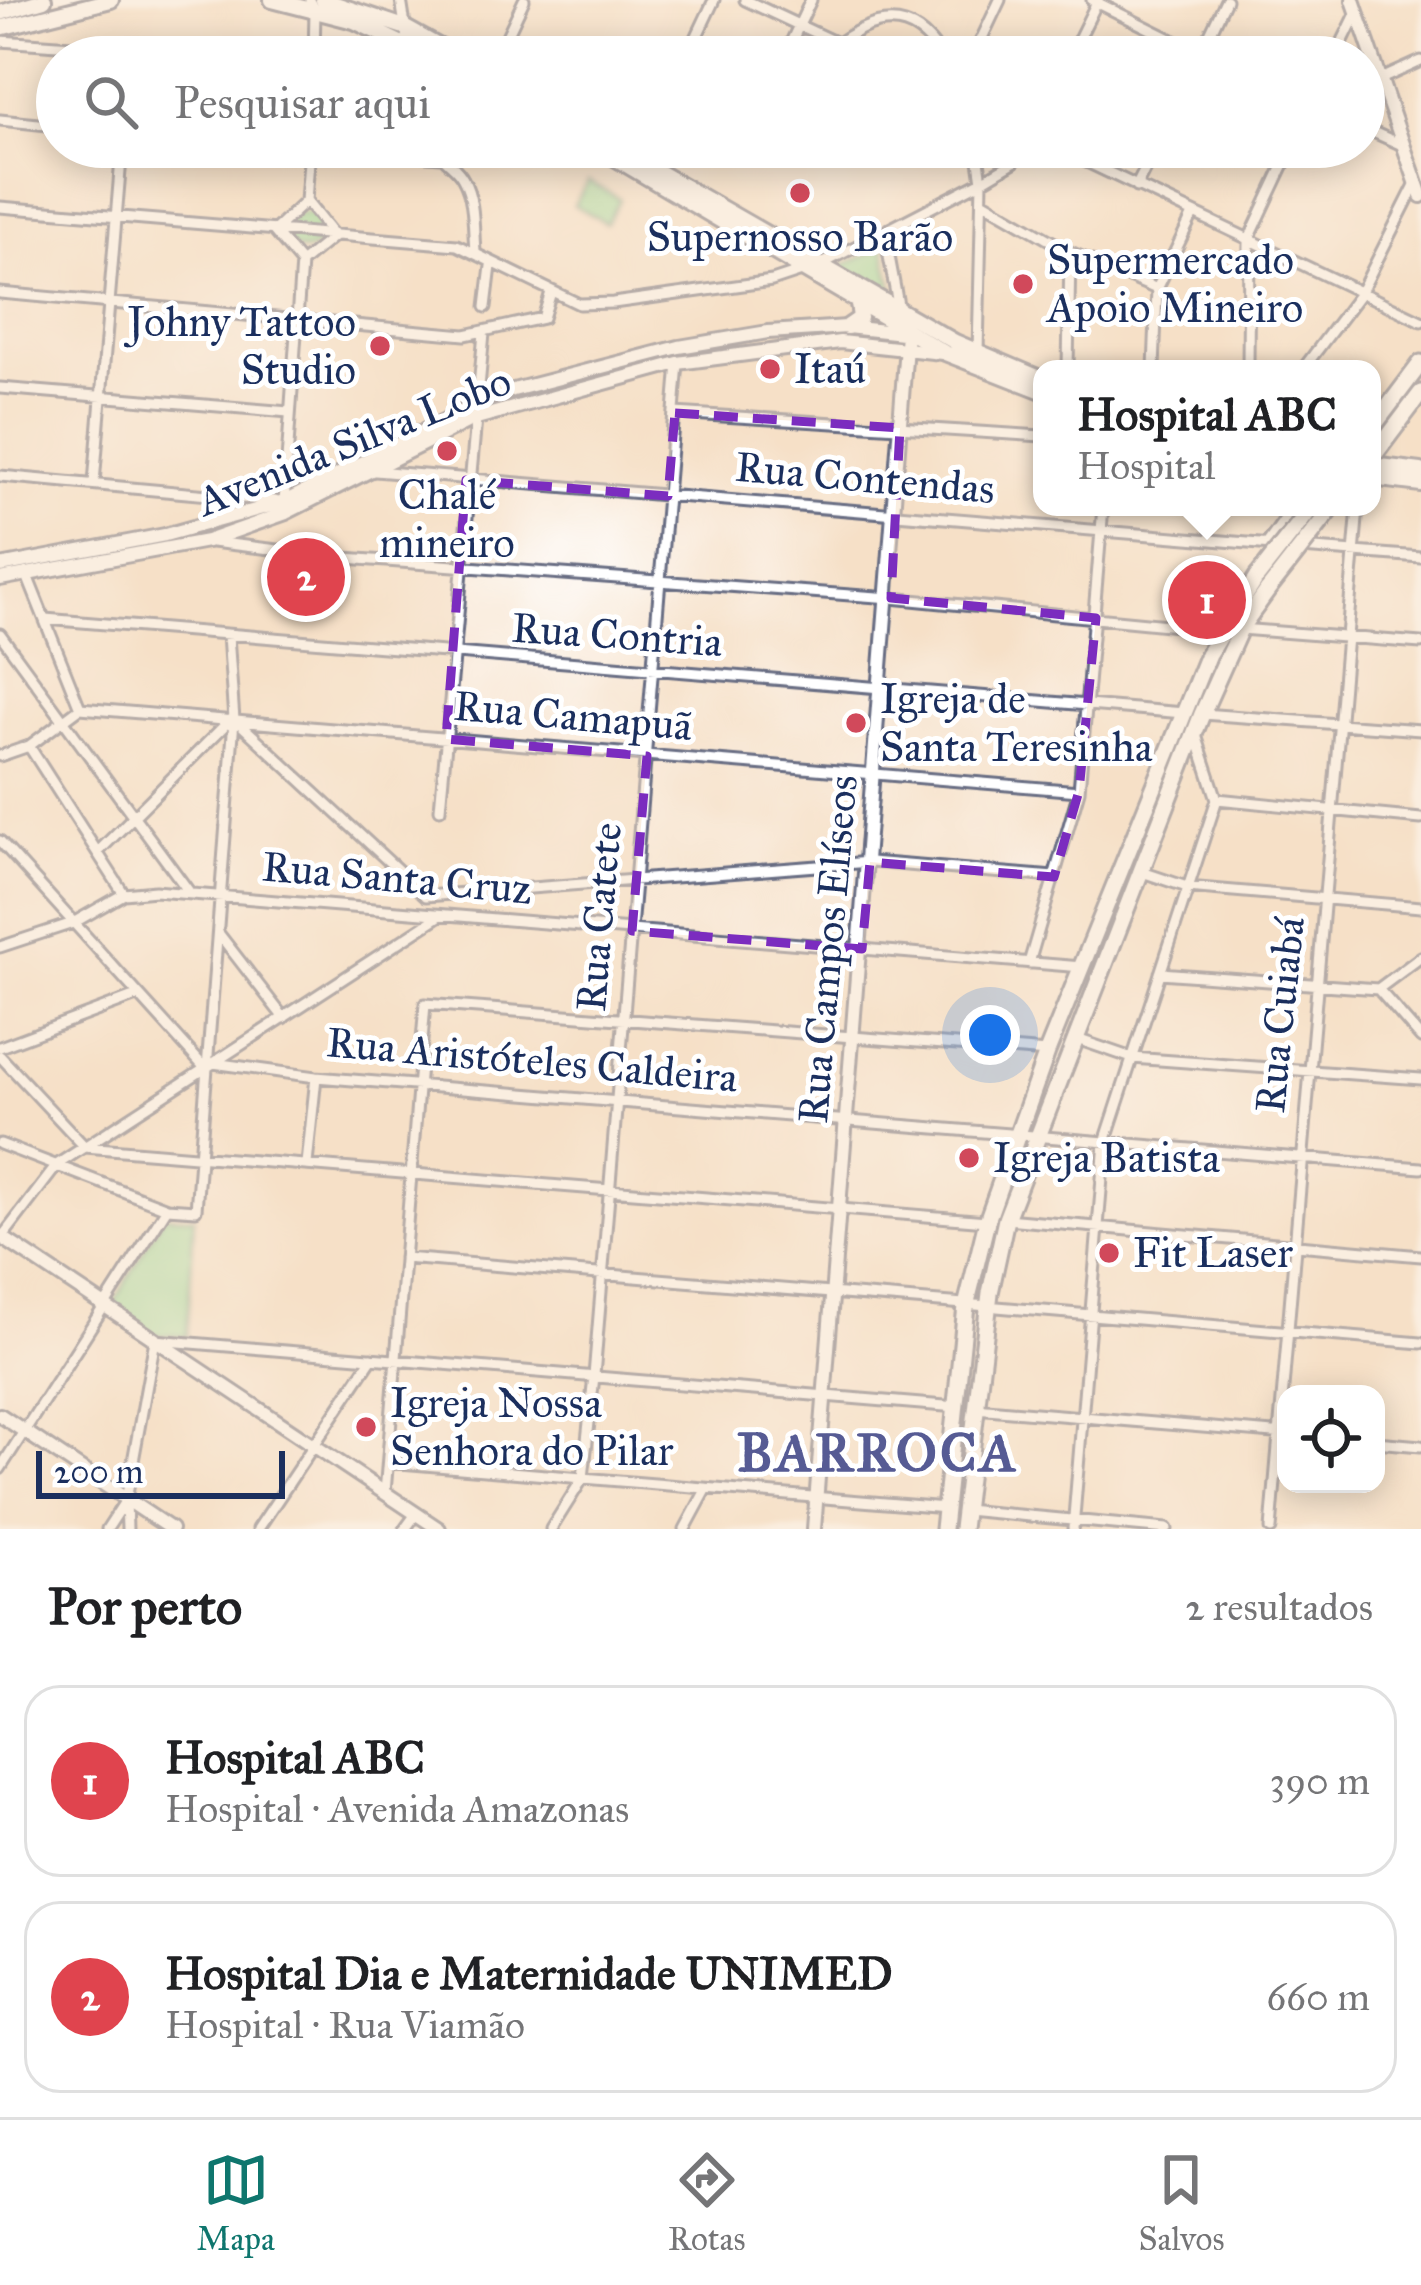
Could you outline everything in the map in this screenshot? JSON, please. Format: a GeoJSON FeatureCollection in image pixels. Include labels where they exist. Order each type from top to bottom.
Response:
{"type":"FeatureCollection","features":[{"type":"Feature","properties":{"kind":"main road"},"geometry":{"type":"LineString","coordinates":[[0,13],[44,0]]}},
{"type":"Feature","properties":{"kind":"main road"},"geometry":{"type":"LineString","coordinates":[[0,28],[111,0]]}},
{"type":"Feature","properties":{"kind":"main road"},"geometry":{"type":"LineString","coordinates":[[272,0],[316,3],[404,27],[420,36]]}},
{"type":"Feature","properties":{"kind":"main road"},"geometry":{"type":"LineString","coordinates":[[316,3],[379,36]]}},
{"type":"Feature","properties":{"kind":"main road"},"geometry":{"type":"LineString","coordinates":[[631,168],[875,312],[907,339]]}},
{"type":"Feature","properties":{"kind":"main road"},"geometry":{"type":"LineString","coordinates":[[663,168],[898,310],[950,348]]}},
{"type":"Feature","properties":{"kind":"main road"},"geometry":{"type":"LineString","coordinates":[[848,327],[860,318],[858,303]]}},
{"type":"Feature","properties":{"kind":"main road"},"geometry":{"type":"LineString","coordinates":[[875,312],[898,310]]}},
{"type":"Feature","properties":{"kind":"main road","name":"Avenida Silva Lobo"},"geometry":{"type":"LineString","coordinates":[[907,339],[978,352],[1033,375]]}},
{"type":"Feature","properties":{"kind":"main road","name":"Avenida Silva Lobo"},"geometry":{"type":"LineString","coordinates":[[950,348],[1033,387]]}},
{"type":"Feature","properties":{"kind":"main road"},"geometry":{"type":"LineString","coordinates":[[1381,416],[1421,363]]}},
{"type":"Feature","properties":{"kind":"main road"},"geometry":{"type":"LineString","coordinates":[[1381,449],[1421,393]]}},
{"type":"Feature","properties":{"kind":"main road"},"geometry":{"type":"LineString","coordinates":[[1381,463],[1421,471]]}},
{"type":"Feature","properties":{"kind":"main road"},"geometry":{"type":"LineString","coordinates":[[1381,479],[1421,484]]}},
{"type":"Feature","properties":{"kind":"main road"},"geometry":{"type":"LineString","coordinates":[[944,1529],[966,1407],[993,1306],[1006,1219],[1036,1135],[1202,714],[1262,584],[1306,516]]}},
{"type":"Feature","properties":{"kind":"main road"},"geometry":{"type":"LineString","coordinates":[[962,1529],[966,1306],[987,1220],[1016,1133],[1219,630],[1326,516]]}},
{"type":"Feature","properties":{"kind":"street"},"geometry":{"type":"LineString","coordinates":[[401,0],[406,36]]}},
{"type":"Feature","properties":{"kind":"street"},"geometry":{"type":"LineString","coordinates":[[508,36],[524,0]]}},
{"type":"Feature","properties":{"kind":"street"},"geometry":{"type":"LineString","coordinates":[[697,36],[715,0]]}},
{"type":"Feature","properties":{"kind":"street"},"geometry":{"type":"LineString","coordinates":[[746,0],[822,36]]}},
{"type":"Feature","properties":{"kind":"street"},"geometry":{"type":"LineString","coordinates":[[794,36],[811,0]]}},
{"type":"Feature","properties":{"kind":"street"},"geometry":{"type":"LineString","coordinates":[[983,36],[1000,0]]}},
{"type":"Feature","properties":{"kind":"street"},"geometry":{"type":"LineString","coordinates":[[1211,36],[1226,0]]}},
{"type":"Feature","properties":{"kind":"street"},"geometry":{"type":"LineString","coordinates":[[1080,36],[1096,1],[1163,36]]}},
{"type":"Feature","properties":{"kind":"street"},"geometry":{"type":"LineString","coordinates":[[315,36],[316,3]]}},
{"type":"Feature","properties":{"kind":"street"},"geometry":{"type":"LineString","coordinates":[[1343,36],[1355,7]]}},
{"type":"Feature","properties":{"kind":"street"},"geometry":{"type":"LineString","coordinates":[[1355,7],[1365,36]]}},
{"type":"Feature","properties":{"kind":"street"},"geometry":{"type":"LineString","coordinates":[[846,36],[872,16],[898,16],[926,36]]}},
{"type":"Feature","properties":{"kind":"street"},"geometry":{"type":"LineString","coordinates":[[0,41],[36,45]]}},
{"type":"Feature","properties":{"kind":"street"},"geometry":{"type":"LineString","coordinates":[[1385,77],[1421,61]]}},
{"type":"Feature","properties":{"kind":"street"},"geometry":{"type":"LineString","coordinates":[[1310,360],[1361,292],[1419,189],[1385,92]]}},
{"type":"Feature","properties":{"kind":"street"},"geometry":{"type":"LineString","coordinates":[[0,120],[36,124]]}},
{"type":"Feature","properties":{"kind":"street"},"geometry":{"type":"LineString","coordinates":[[1385,137],[1402,145]]}},
{"type":"Feature","properties":{"kind":"street"},"geometry":{"type":"LineString","coordinates":[[94,483],[120,168]]}},
{"type":"Feature","properties":{"kind":"street"},"geometry":{"type":"LineString","coordinates":[[307,168],[306,201],[334,236]]}},
{"type":"Feature","properties":{"kind":"street"},"geometry":{"type":"LineString","coordinates":[[456,168],[470,193],[475,251]]}},
{"type":"Feature","properties":{"kind":"street"},"geometry":{"type":"LineString","coordinates":[[978,352],[980,168]]}},
{"type":"Feature","properties":{"kind":"street"},"geometry":{"type":"LineString","coordinates":[[0,207],[457,245],[475,251],[491,266],[579,304],[613,303],[803,271],[885,235],[1004,168]]}},
{"type":"Feature","properties":{"kind":"street"},"geometry":{"type":"LineString","coordinates":[[1096,168],[1421,320]]}},
{"type":"Feature","properties":{"kind":"street"},"geometry":{"type":"LineString","coordinates":[[1136,188],[1146,168]]}},
{"type":"Feature","properties":{"kind":"street"},"geometry":{"type":"LineString","coordinates":[[1249,360],[1249,239],[1282,168]]}},
{"type":"Feature","properties":{"kind":"street"},"geometry":{"type":"LineString","coordinates":[[274,231],[306,201]]}},
{"type":"Feature","properties":{"kind":"street"},"geometry":{"type":"LineString","coordinates":[[982,201],[1070,252],[1157,289]]}},
{"type":"Feature","properties":{"kind":"street"},"geometry":{"type":"LineString","coordinates":[[1154,360],[1157,289],[1193,214]]}},
{"type":"Feature","properties":{"kind":"street"},"geometry":{"type":"LineString","coordinates":[[0,476],[285,508],[301,263],[274,231]]}},
{"type":"Feature","properties":{"kind":"street"},"geometry":{"type":"LineString","coordinates":[[885,235],[898,310]]}},
{"type":"Feature","properties":{"kind":"street"},"geometry":{"type":"LineString","coordinates":[[301,263],[334,236]]}},
{"type":"Feature","properties":{"kind":"street"},"geometry":{"type":"LineString","coordinates":[[1067,360],[1070,252]]}},
{"type":"Feature","properties":{"kind":"street"},"geometry":{"type":"LineString","coordinates":[[486,307],[491,266]]}},
{"type":"Feature","properties":{"kind":"street"},"geometry":{"type":"LineString","coordinates":[[0,293],[298,322],[484,333],[543,318],[551,292]]}},
{"type":"Feature","properties":{"kind":"street","name":"Avenida Silva Lobo"},"geometry":{"type":"LineString","coordinates":[[0,566],[285,508],[473,404],[679,347],[768,332],[848,327],[907,339]]}},
{"type":"Feature","properties":{"kind":"street"},"geometry":{"type":"LineString","coordinates":[[440,809],[473,404],[484,333]]}},
{"type":"Feature","properties":{"kind":"street","name":"Avenida Silva Lobo"},"geometry":{"type":"LineString","coordinates":[[0,579],[206,541],[375,471],[472,419],[678,363],[770,347],[907,339]]}},
{"type":"Feature","properties":{"kind":"street","name":"Rua Campos Elíseos"},"geometry":{"type":"LineString","coordinates":[[814,1529],[891,598],[907,339]]}},
{"type":"Feature","properties":{"kind":"street","name":"Rua Catete"},"geometry":{"type":"LineString","coordinates":[[584,1478],[678,363]]}},
{"type":"Feature","properties":{"kind":"street"},"geometry":{"type":"LineString","coordinates":[[0,388],[290,412]]}},
{"type":"Feature","properties":{"kind":"street"},"geometry":{"type":"LineString","coordinates":[[675,413],[1033,435]]}},
{"type":"Feature","properties":{"kind":"street","name":"Rua Contendas"},"geometry":{"type":"LineString","coordinates":[[375,471],[894,510],[1421,557]]}},
{"type":"Feature","properties":{"kind":"street"},"geometry":{"type":"LineString","coordinates":[[1029,963],[1079,791],[1102,516]]}},
{"type":"Feature","properties":{"kind":"street"},"geometry":{"type":"LineString","coordinates":[[1267,544],[1287,516]]}},
{"type":"Feature","properties":{"kind":"street","name":"Rua Cuiabá"},"geometry":{"type":"LineString","coordinates":[[1283,1385],[1306,1069],[1357,516]]}},
{"type":"Feature","properties":{"kind":"street"},"geometry":{"type":"LineString","coordinates":[[206,541],[459,568],[891,598],[1219,630]]}},
{"type":"Feature","properties":{"kind":"street"},"geometry":{"type":"LineString","coordinates":[[0,757],[29,746],[80,708],[26,573]]}},
{"type":"Feature","properties":{"kind":"street","name":"Rua Contria"},"geometry":{"type":"LineString","coordinates":[[45,619],[1184,713]]}},
{"type":"Feature","properties":{"kind":"street"},"geometry":{"type":"LineString","coordinates":[[1240,629],[1421,643]]}},
{"type":"Feature","properties":{"kind":"street"},"geometry":{"type":"LineString","coordinates":[[0,634],[190,893]]}},
{"type":"Feature","properties":{"kind":"street"},"geometry":{"type":"LineString","coordinates":[[0,1144],[167,1208],[196,1210],[224,896],[234,720],[228,635]]}},
{"type":"Feature","properties":{"kind":"street"},"geometry":{"type":"LineString","coordinates":[[0,661],[16,656]]}},
{"type":"Feature","properties":{"kind":"street","name":"Rua Camapuã"},"geometry":{"type":"LineString","coordinates":[[80,708],[1079,791]]}},
{"type":"Feature","properties":{"kind":"street"},"geometry":{"type":"LineString","coordinates":[[1202,714],[1421,730]]}},
{"type":"Feature","properties":{"kind":"street"},"geometry":{"type":"LineString","coordinates":[[99,851],[234,720]]}},
{"type":"Feature","properties":{"kind":"street"},"geometry":{"type":"LineString","coordinates":[[234,720],[426,896],[870,862],[1054,877]]}},
{"type":"Feature","properties":{"kind":"street"},"geometry":{"type":"LineString","coordinates":[[1073,1525],[1105,1142],[1216,799],[1195,732]]}},
{"type":"Feature","properties":{"kind":"street"},"geometry":{"type":"LineString","coordinates":[[29,746],[124,894]]}},
{"type":"Feature","properties":{"kind":"street"},"geometry":{"type":"LineString","coordinates":[[1216,799],[1421,819]]}},
{"type":"Feature","properties":{"kind":"street"},"geometry":{"type":"LineString","coordinates":[[2,846],[208,1065]]}},
{"type":"Feature","properties":{"kind":"street"},"geometry":{"type":"LineString","coordinates":[[1141,872],[1187,887],[1421,907]]}},
{"type":"Feature","properties":{"kind":"street","name":"Rua Santa Cruz"},"geometry":{"type":"LineString","coordinates":[[0,947],[73,922],[124,894],[190,893],[1082,968]]}},
{"type":"Feature","properties":{"kind":"street"},"geometry":{"type":"LineString","coordinates":[[440,1529],[1,1238],[58,1164],[442,914]]}},
{"type":"Feature","properties":{"kind":"street"},"geometry":{"type":"LineString","coordinates":[[219,934],[284,1018]]}},
{"type":"Feature","properties":{"kind":"street"},"geometry":{"type":"LineString","coordinates":[[1160,973],[1378,988],[1421,957]]}},
{"type":"Feature","properties":{"kind":"street"},"geometry":{"type":"LineString","coordinates":[[1378,988],[1421,1038]]}},
{"type":"Feature","properties":{"kind":"street"},"geometry":{"type":"LineString","coordinates":[[0,1047],[139,995]]}},
{"type":"Feature","properties":{"kind":"street"},"geometry":{"type":"LineString","coordinates":[[385,1493],[425,1004],[1047,1052]]}},
{"type":"Feature","properties":{"kind":"street"},"geometry":{"type":"LineString","coordinates":[[1074,1038],[1132,1058],[1421,1079]]}},
{"type":"Feature","properties":{"kind":"street"},"geometry":{"type":"LineString","coordinates":[[0,1056],[85,1147],[987,1220]]}},
{"type":"Feature","properties":{"kind":"street","name":"Rua Aristóteles Caldeira"},"geometry":{"type":"LineString","coordinates":[[208,1065],[1421,1168]]}},
{"type":"Feature","properties":{"kind":"street"},"geometry":{"type":"LineString","coordinates":[[307,1164],[316,1077]]}},
{"type":"Feature","properties":{"kind":"street"},"geometry":{"type":"LineString","coordinates":[[0,1469],[167,1208]]}},
{"type":"Feature","properties":{"kind":"street"},"geometry":{"type":"LineString","coordinates":[[1006,1219],[1421,1256]]}},
{"type":"Feature","properties":{"kind":"street"},"geometry":{"type":"LineString","coordinates":[[404,1258],[1421,1343]]}},
{"type":"Feature","properties":{"kind":"street"},"geometry":{"type":"LineString","coordinates":[[155,1340],[1277,1434]]}},
{"type":"Feature","properties":{"kind":"street"},"geometry":{"type":"LineString","coordinates":[[127,1529],[126,1500],[155,1340]]}},
{"type":"Feature","properties":{"kind":"street"},"geometry":{"type":"LineString","coordinates":[[258,1529],[372,1358]]}},
{"type":"Feature","properties":{"kind":"street"},"geometry":{"type":"LineString","coordinates":[[0,1415],[171,1529]]}},
{"type":"Feature","properties":{"kind":"street"},"geometry":{"type":"LineString","coordinates":[[1385,1443],[1421,1446]]}},
{"type":"Feature","properties":{"kind":"street"},"geometry":{"type":"LineString","coordinates":[[388,1462],[946,1508]]}},
{"type":"Feature","properties":{"kind":"street","name":"Rua Cuiabá"},"geometry":{"type":"LineString","coordinates":[[1271,1529],[1277,1477]]}},
{"type":"Feature","properties":{"kind":"street"},"geometry":{"type":"LineString","coordinates":[[551,1529],[584,1478]]}},
{"type":"Feature","properties":{"kind":"street"},"geometry":{"type":"LineString","coordinates":[[686,1529],[706,1490]]}},
{"type":"Feature","properties":{"kind":"street"},"geometry":{"type":"LineString","coordinates":[[107,1529],[126,1500]]}},
{"type":"Feature","properties":{"kind":"street"},"geometry":{"type":"LineString","coordinates":[[964,1510],[1073,1525],[1168,1529]]}},
{"type":"Feature","properties":{"kind":"street"},"geometry":{"type":"LineString","coordinates":[[405,1529],[416,1514]]}},
{"type":"Feature","properties":{"kind":"highlighted area"},"geometry":{"type":"Polygon","coordinates":[[[675,413],[900,428],[891,598],[1096,618],[1079,791],[1054,877],[870,862],[862,949],[632,931],[647,756],[446,739],[466,480],[668,496],[675,413]]]}},
{"type":"Feature","properties":{"kind":"green space"},"geometry":{"type":"Polygon","coordinates":[[[588,181],[620,199],[606,223],[574,205],[588,181]]]}},
{"type":"Feature","properties":{"kind":"green space"},"geometry":{"type":"Polygon","coordinates":[[[304,213],[317,219],[323,232],[317,245],[304,251],[291,245],[285,232],[291,219],[304,213]]]}},
{"type":"Feature","properties":{"kind":"green space"},"geometry":{"type":"Polygon","coordinates":[[[884,247],[894,294],[888,298],[835,268],[884,247]]]}},
{"type":"Feature","properties":{"kind":"green space"},"geometry":{"type":"Polygon","coordinates":[[[163,1216],[194,1217],[187,1337],[153,1335],[111,1308],[163,1216]]]}},
{"type":"Feature","properties":{"kind":"place","name":"Supernosso Barão"},"geometry":{"type":"Point","coordinates":[800,193]}},
{"type":"Feature","properties":{"kind":"place","name":"Supermercado Apoio Mineiro"},"geometry":{"type":"Point","coordinates":[1023,284]}},
{"type":"Feature","properties":{"kind":"place","name":"Johny Tattoo Studio"},"geometry":{"type":"Point","coordinates":[380,346]}},
{"type":"Feature","properties":{"kind":"place","name":"Itaú"},"geometry":{"type":"Point","coordinates":[770,369]}},
{"type":"Feature","properties":{"kind":"place","name":"Chalé mineiro"},"geometry":{"type":"Point","coordinates":[447,451]}},
{"type":"Feature","properties":{"kind":"place","name":"Hospital Dia e Maternidade UNIMED"},"geometry":{"type":"Point","coordinates":[306,577]}},
{"type":"Feature","properties":{"kind":"place","name":"Hospital ABC"},"geometry":{"type":"Point","coordinates":[1207,600]}},
{"type":"Feature","properties":{"kind":"place","name":"Igreja de Santa Teresinha"},"geometry":{"type":"Point","coordinates":[856,723]}},
{"type":"Feature","properties":{"kind":"place","name":"Igreja Batista"},"geometry":{"type":"Point","coordinates":[969,1158]}},
{"type":"Feature","properties":{"kind":"place","name":"Fit Laser"},"geometry":{"type":"Point","coordinates":[1109,1253]}},
{"type":"Feature","properties":{"kind":"place","name":"Igreja Nossa Senhora do Pilar"},"geometry":{"type":"Point","coordinates":[366,1427]}},
{"type":"Feature","properties":{"kind":"district","name":"BARROCA"},"geometry":{"type":"Point","coordinates":[878,1453]}}]}
